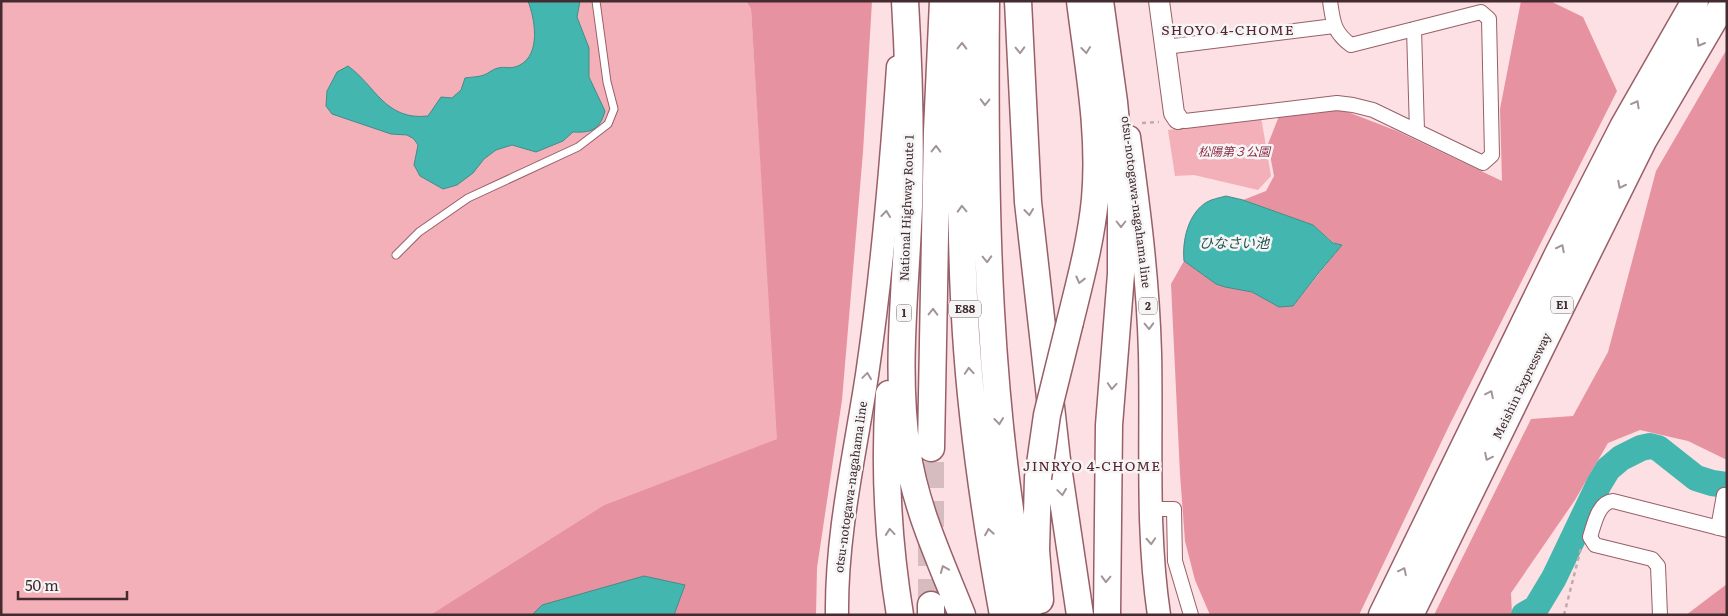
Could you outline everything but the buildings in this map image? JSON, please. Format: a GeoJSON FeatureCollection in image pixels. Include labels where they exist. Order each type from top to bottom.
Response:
{"type":"FeatureCollection","features":[{"type":"Feature","properties":{"kind":"highway","name":"National Highway Route 1"},"geometry":{"type":"LineString","coordinates":[[904,1],[909,74],[909,205],[902,358],[907,451],[925,518],[962,615]]}},
{"type":"Feature","properties":{"kind":"highway","name":"E88"},"geometry":{"type":"LineString","coordinates":[[932,448],[936,151],[942,1]]}},
{"type":"Feature","properties":{"kind":"highway","name":"E88"},"geometry":{"type":"LineString","coordinates":[[963,1],[961,194],[966,334],[979,461],[1003,615]]}},
{"type":"Feature","properties":{"kind":"highway","name":"E88"},"geometry":{"type":"LineString","coordinates":[[986,1],[986,193],[992,333],[1003,459],[1028,615]]}},
{"type":"Feature","properties":{"kind":"highway"},"geometry":{"type":"LineString","coordinates":[[1018,1],[1028,202],[1057,460],[1080,615]]}},
{"type":"Feature","properties":{"kind":"highway"},"geometry":{"type":"LineString","coordinates":[[1041,615],[1036,550],[1038,478],[1047,415],[1083,270],[1095,198],[1094,120],[1080,1]]}},
{"type":"Feature","properties":{"kind":"highway"},"geometry":{"type":"LineString","coordinates":[[1100,1],[1114,102],[1120,163],[1121,217],[1120,274],[1109,425],[1106,615]]}},
{"type":"Feature","properties":{"kind":"highway","name":"Meishin Expressway"},"geometry":{"type":"LineString","coordinates":[[1382,615],[1558,254],[1623,127],[1695,1]]}},
{"type":"Feature","properties":{"kind":"highway","name":"Meishin Expressway"},"geometry":{"type":"LineString","coordinates":[[1410,615],[1643,142],[1725,1]]}},
{"type":"Feature","properties":{"kind":"highway"},"geometry":{"type":"LineString","coordinates":[[900,615],[892,558],[886,471],[886,430],[909,205]]}},
{"type":"Feature","properties":{"kind":"main road","name":"otsu-notogawa-nagahama line"},"geometry":{"type":"LineString","coordinates":[[837,615],[839,564],[867,373],[883,243],[904,1]]}},
{"type":"Feature","properties":{"kind":"main road","name":"otsu-notogawa-nagahama line"},"geometry":{"type":"LineString","coordinates":[[1100,1],[1127,125],[1143,243],[1148,298],[1150,354],[1150,509],[1152,558],[1159,615]]}},
{"type":"Feature","properties":{"kind":"street"},"geometry":{"type":"LineString","coordinates":[[1159,1],[1174,113],[1169,120]]}},
{"type":"Feature","properties":{"kind":"street"},"geometry":{"type":"LineString","coordinates":[[1169,120],[1185,121],[1337,103],[1353,104],[1373,110],[1483,163],[1492,155],[1489,19],[1481,12],[1351,45],[1341,38],[1334,26],[1330,1]]}},
{"type":"Feature","properties":{"kind":"street"},"geometry":{"type":"LineString","coordinates":[[1165,47],[1334,26]]}},
{"type":"Feature","properties":{"kind":"street"},"geometry":{"type":"LineString","coordinates":[[1414,29],[1417,131]]}},
{"type":"Feature","properties":{"kind":"street"},"geometry":{"type":"LineString","coordinates":[[1660,615],[1658,566],[1652,559],[1596,546],[1590,537],[1602,505],[1613,501],[1722,529],[1724,495]]}},
{"type":"Feature","properties":{"kind":"street"},"geometry":{"type":"LineString","coordinates":[[1150,509],[1174,509],[1175,561],[1190,615]]}},
{"type":"Feature","properties":{"kind":"lane"},"geometry":{"type":"LineString","coordinates":[[396,255],[419,232],[468,198],[578,147],[608,124],[614,109],[607,82],[596,1]]}},
{"type":"Feature","properties":{"kind":"path"},"geometry":{"type":"LineString","coordinates":[[1144,123],[1169,120]]}},
{"type":"Feature","properties":{"kind":"path"},"geometry":{"type":"LineString","coordinates":[[1564,615],[1582,545],[1590,537]]}},
{"type":"Feature","properties":{"kind":"green space"},"geometry":{"type":"Polygon","coordinates":[[[1,1],[746,1],[751,9],[778,439],[604,505],[430,615],[1,615],[1,1]]]}},
{"type":"Feature","properties":{"kind":"green space","name":"松陽第３公園"},"geometry":{"type":"Polygon","coordinates":[[[1261,117],[1271,176],[1258,190],[1194,175],[1175,176],[1168,130],[1261,117]]]}},
{"type":"Feature","properties":{"kind":"shaded area"},"geometry":{"type":"Polygon","coordinates":[[[746,1],[872,1],[863,152],[842,400],[817,568],[816,615],[674,615],[685,585],[542,605],[532,615],[430,615],[604,505],[777,439],[751,9],[746,1]]]}},
{"type":"Feature","properties":{"kind":"shaded area"},"geometry":{"type":"Polygon","coordinates":[[[1521,1],[1550,1],[1583,17],[1617,91],[1448,428],[1359,615],[1210,615],[1195,580],[1185,541],[1171,284],[1184,261],[1216,284],[1252,292],[1279,307],[1293,306],[1342,245],[1334,243],[1313,225],[1243,200],[1266,191],[1274,176],[1268,144],[1279,116],[1340,109],[1397,131],[1502,181],[1500,109],[1521,1]]]}},
{"type":"Feature","properties":{"kind":"shaded area"},"geometry":{"type":"Polygon","coordinates":[[[1727,49],[1727,460],[1688,441],[1640,430],[1608,443],[1575,500],[1511,593],[1512,615],[1434,615],[1531,419],[1573,416],[1608,352],[1656,171],[1727,49]]]}},
{"type":"Feature","properties":{"kind":"shaded area"},"geometry":{"type":"Polygon","coordinates":[[[1727,584],[1727,615],[1686,615],[1727,584]]]}},
{"type":"Feature","properties":{"kind":"water"},"geometry":{"type":"Polygon","coordinates":[[[528,1],[580,1],[577,17],[589,48],[589,77],[605,111],[594,129],[585,132],[573,132],[563,141],[536,152],[512,145],[496,150],[484,159],[473,173],[457,185],[443,189],[420,176],[414,165],[418,145],[414,139],[407,135],[391,134],[332,114],[326,106],[327,91],[337,72],[348,66],[391,107],[401,113],[413,116],[428,116],[441,97],[452,98],[461,90],[465,78],[482,76],[498,68],[511,68],[527,60],[534,45],[533,17],[528,1]]]}},
{"type":"Feature","properties":{"kind":"water","name":"ひなさい池"},"geometry":{"type":"Polygon","coordinates":[[[1226,196],[1243,200],[1313,225],[1333,243],[1342,245],[1293,306],[1279,307],[1252,292],[1216,284],[1184,261],[1185,236],[1195,213],[1207,202],[1226,196]]]}},
{"type":"Feature","properties":{"kind":"water"},"geometry":{"type":"Polygon","coordinates":[[[644,576],[685,585],[674,615],[532,615],[542,605],[644,576]]]}},
{"type":"Feature","properties":{"kind":"waterway"},"geometry":{"type":"LineString","coordinates":[[1524,615],[1536,608],[1554,578],[1599,484],[1608,469],[1621,458],[1641,448],[1650,446],[1658,448],[1696,478],[1727,485]]}},
{"type":"Feature","properties":{"kind":"tunnel"},"geometry":{"type":"LineString","coordinates":[[931,448],[931,605]]}},
{"type":"Feature","properties":{"kind":"district","name":"SHOYO 4-CHOME"},"geometry":{"type":"Point","coordinates":[1228,30]}},
{"type":"Feature","properties":{"kind":"district","name":"JINRYO 4-CHOME"},"geometry":{"type":"Point","coordinates":[1092,466]}}]}
